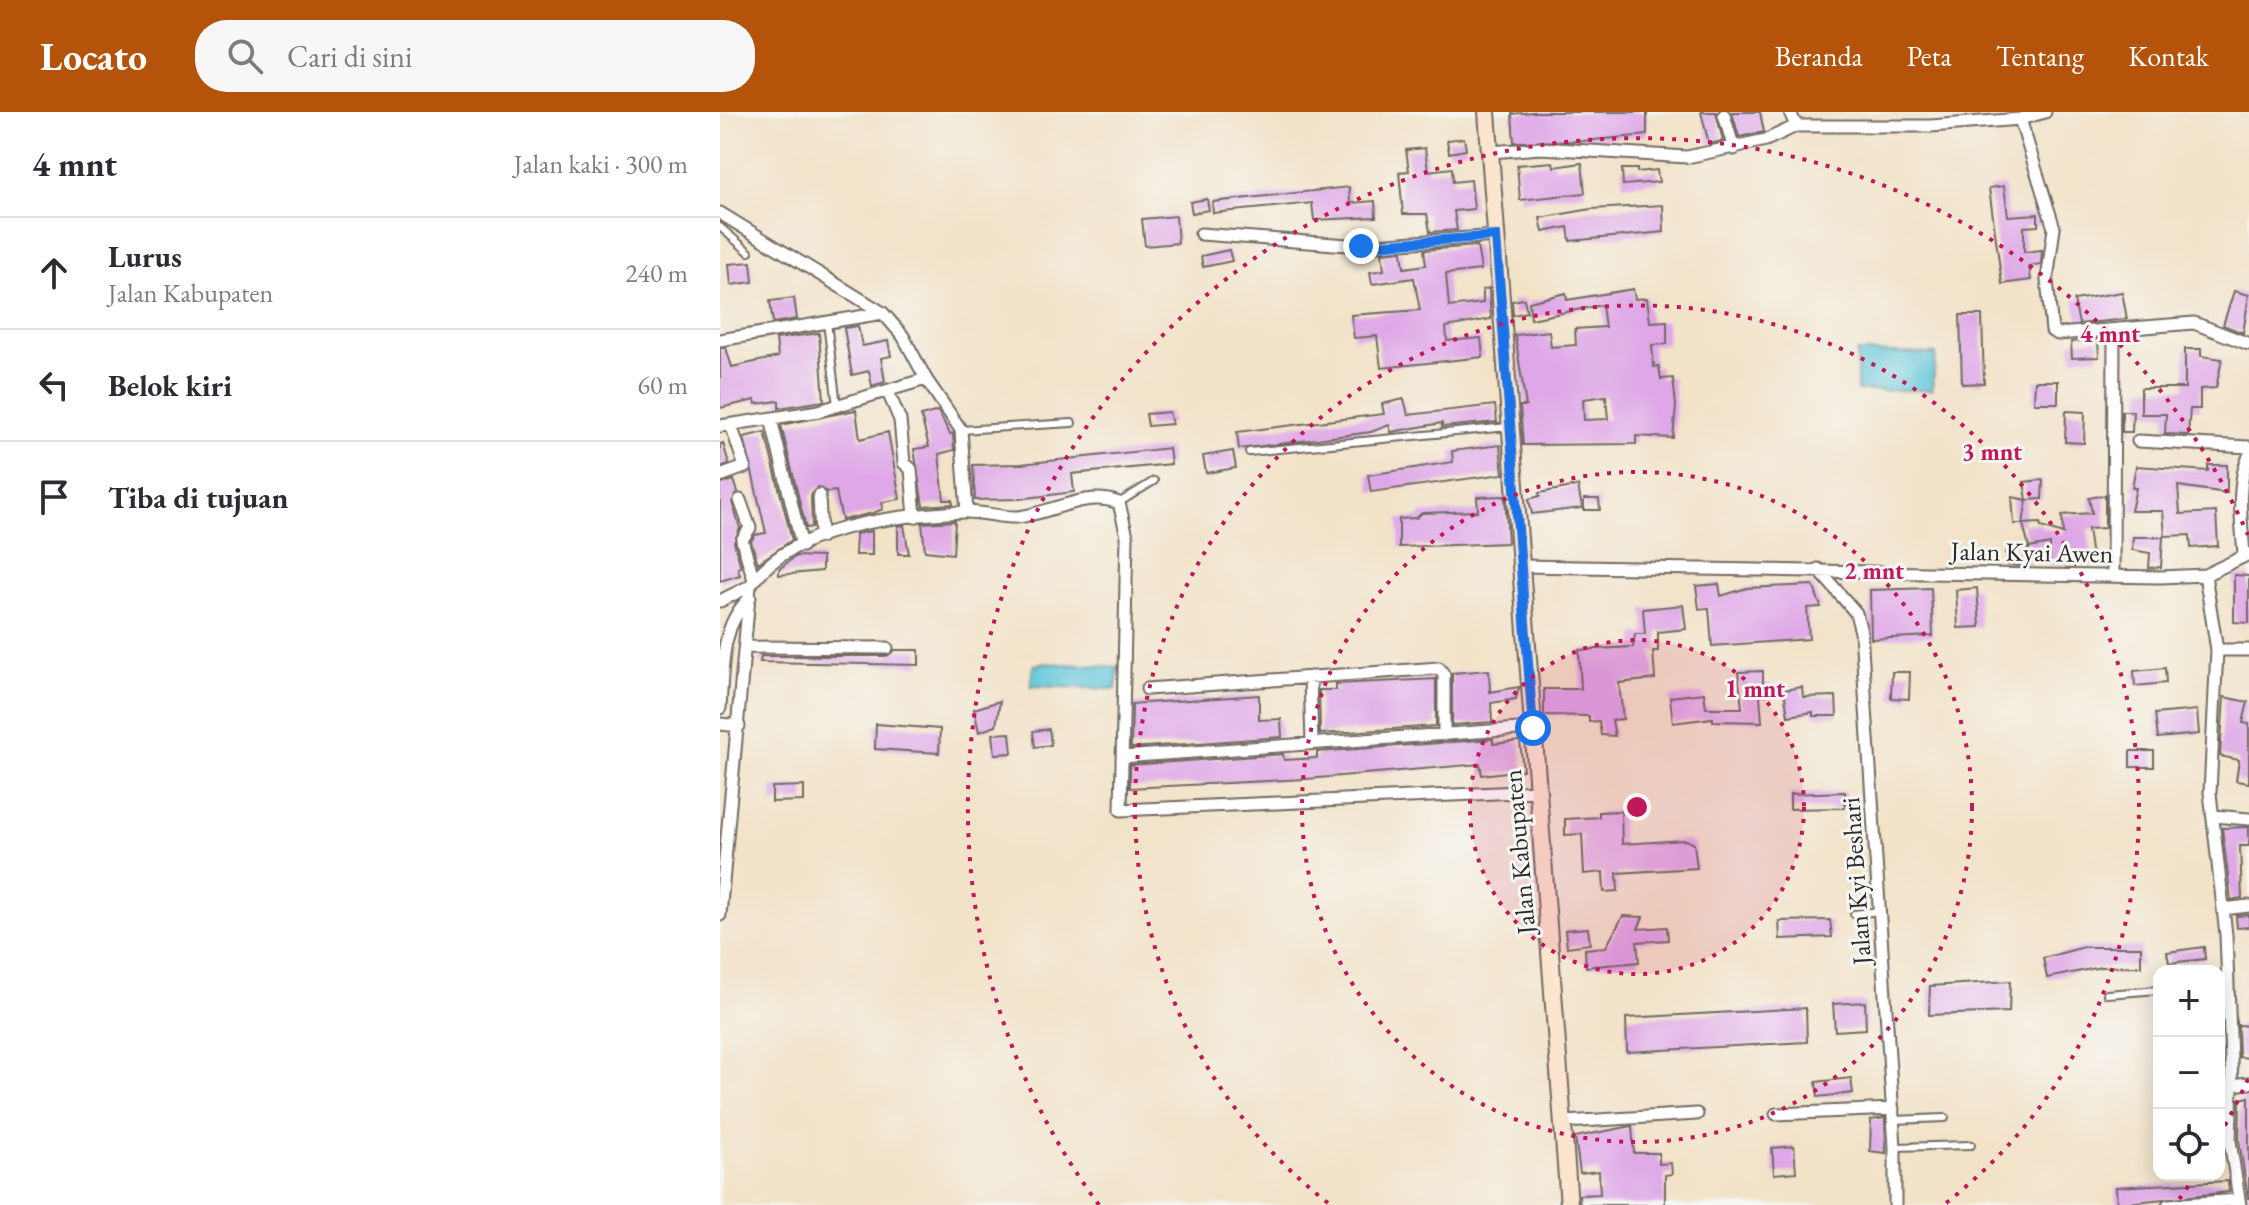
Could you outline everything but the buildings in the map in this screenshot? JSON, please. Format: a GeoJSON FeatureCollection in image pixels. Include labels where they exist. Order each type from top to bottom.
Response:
{"type":"FeatureCollection","features":[{"type":"Feature","properties":{"kind":"main road","name":"Jalan Kabupaten"},"geometry":{"type":"LineString","coordinates":[[1487,112],[1569,1205]]}},
{"type":"Feature","properties":{"kind":"street"},"geometry":{"type":"LineString","coordinates":[[1790,112],[1796,126]]}},
{"type":"Feature","properties":{"kind":"street"},"geometry":{"type":"LineString","coordinates":[[1491,152],[1541,148],[1687,157],[1766,140],[1796,126],[1931,126],[2020,119],[2045,112]]}},
{"type":"Feature","properties":{"kind":"street"},"geometry":{"type":"LineString","coordinates":[[1724,115],[1734,149]]}},
{"type":"Feature","properties":{"kind":"street"},"geometry":{"type":"LineString","coordinates":[[2020,119],[2054,228],[2047,280],[2052,331],[2058,334],[2194,323],[2249,344]]}},
{"type":"Feature","properties":{"kind":"street"},"geometry":{"type":"LineString","coordinates":[[720,213],[883,313],[903,336],[926,379],[961,430],[967,512]]}},
{"type":"Feature","properties":{"kind":"street"},"geometry":{"type":"LineString","coordinates":[[1201,234],[1347,246],[1496,236]]}},
{"type":"Feature","properties":{"kind":"street"},"geometry":{"type":"LineString","coordinates":[[720,340],[883,313]]}},
{"type":"Feature","properties":{"kind":"street"},"geometry":{"type":"LineString","coordinates":[[2113,575],[2114,330]]}},
{"type":"Feature","properties":{"kind":"street"},"geometry":{"type":"LineString","coordinates":[[720,476],[745,467],[726,425],[837,406],[926,379]]}},
{"type":"Feature","properties":{"kind":"street"},"geometry":{"type":"LineString","coordinates":[[888,392],[900,420],[904,463],[911,469],[915,517]]}},
{"type":"Feature","properties":{"kind":"street"},"geometry":{"type":"LineString","coordinates":[[771,419],[802,546]]}},
{"type":"Feature","properties":{"kind":"street"},"geometry":{"type":"LineString","coordinates":[[2138,441],[2249,447]]}},
{"type":"Feature","properties":{"kind":"street"},"geometry":{"type":"LineString","coordinates":[[2246,554],[2240,499],[2244,467],[2249,456]]}},
{"type":"Feature","properties":{"kind":"street"},"geometry":{"type":"LineString","coordinates":[[819,495],[821,537]]}},
{"type":"Feature","properties":{"kind":"street"},"geometry":{"type":"LineString","coordinates":[[720,708],[727,628],[768,563],[821,537],[856,525],[967,512],[1016,517],[1092,498],[1119,503],[1127,536],[1121,810],[1539,791]]}},
{"type":"Feature","properties":{"kind":"street"},"geometry":{"type":"LineString","coordinates":[[720,915],[751,588],[742,540],[750,528],[740,500]]}},
{"type":"Feature","properties":{"kind":"street","name":"Jalan Kyai Awen"},"geometry":{"type":"LineString","coordinates":[[1520,566],[2205,575],[2246,554]]}},
{"type":"Feature","properties":{"kind":"street","name":"Jalan Kyi Beshari"},"geometry":{"type":"LineString","coordinates":[[1818,569],[1856,613],[1861,632],[1895,1147],[1895,1205]]}},
{"type":"Feature","properties":{"kind":"street"},"geometry":{"type":"LineString","coordinates":[[2205,575],[2217,650],[2210,754],[2223,909],[2224,965]]}},
{"type":"Feature","properties":{"kind":"street"},"geometry":{"type":"LineString","coordinates":[[720,601],[751,588]]}},
{"type":"Feature","properties":{"kind":"street"},"geometry":{"type":"LineString","coordinates":[[747,647],[887,648]]}},
{"type":"Feature","properties":{"kind":"street"},"geometry":{"type":"LineString","coordinates":[[2217,650],[2249,650]]}},
{"type":"Feature","properties":{"kind":"street"},"geometry":{"type":"LineString","coordinates":[[1147,689],[1439,668],[1444,677],[1444,735]]}},
{"type":"Feature","properties":{"kind":"street"},"geometry":{"type":"LineString","coordinates":[[1310,677],[1312,743]]}},
{"type":"Feature","properties":{"kind":"street"},"geometry":{"type":"LineString","coordinates":[[720,724],[739,726]]}},
{"type":"Feature","properties":{"kind":"street"},"geometry":{"type":"LineString","coordinates":[[1122,757],[1533,728]]}},
{"type":"Feature","properties":{"kind":"street"},"geometry":{"type":"LineString","coordinates":[[720,786],[734,787]]}},
{"type":"Feature","properties":{"kind":"street"},"geometry":{"type":"LineString","coordinates":[[2214,816],[2249,819]]}},
{"type":"Feature","properties":{"kind":"street"},"geometry":{"type":"LineString","coordinates":[[2223,909],[2249,906]]}},
{"type":"Feature","properties":{"kind":"street"},"geometry":{"type":"LineString","coordinates":[[2168,1205],[2240,1203],[2230,1141],[2232,1085],[2225,998]]}},
{"type":"Feature","properties":{"kind":"street"},"geometry":{"type":"LineString","coordinates":[[2232,1085],[2249,1083]]}},
{"type":"Feature","properties":{"kind":"street"},"geometry":{"type":"LineString","coordinates":[[1565,1122],[1697,1114]]}},
{"type":"Feature","properties":{"kind":"street"},"geometry":{"type":"LineString","coordinates":[[1776,1114],[1893,1114]]}},
{"type":"Feature","properties":{"kind":"lane"},"geometry":{"type":"LineString","coordinates":[[720,227],[749,252]]}},
{"type":"Feature","properties":{"kind":"lane"},"geometry":{"type":"LineString","coordinates":[[827,322],[837,406]]}},
{"type":"Feature","properties":{"kind":"lane"},"geometry":{"type":"LineString","coordinates":[[961,430],[1072,423]]}},
{"type":"Feature","properties":{"kind":"lane"},"geometry":{"type":"LineString","coordinates":[[1249,452],[1511,426]]}},
{"type":"Feature","properties":{"kind":"lane"},"geometry":{"type":"LineString","coordinates":[[1119,503],[1154,481]]}},
{"type":"Feature","properties":{"kind":"lane"},"geometry":{"type":"LineString","coordinates":[[1854,914],[1880,911]]}},
{"type":"Feature","properties":{"kind":"lane"},"geometry":{"type":"LineString","coordinates":[[2107,994],[2153,990]]}},
{"type":"Feature","properties":{"kind":"lane"},"geometry":{"type":"LineString","coordinates":[[1893,1114],[1945,1118]]}},
{"type":"Feature","properties":{"kind":"lane"},"geometry":{"type":"LineString","coordinates":[[1895,1147],[1971,1145]]}},
{"type":"Feature","properties":{"kind":"water"},"geometry":{"type":"Polygon","coordinates":[[[1857,352],[1936,354],[1932,390],[1857,391],[1857,352]]]}},
{"type":"Feature","properties":{"kind":"water"},"geometry":{"type":"Polygon","coordinates":[[[1042,663],[1118,667],[1116,689],[1031,686],[1033,666],[1042,663]]]}},
{"type":"Feature","properties":{"kind":"route"},"geometry":{"type":"LineString","coordinates":[[1361,246],[1496,236],[1533,728]]}}]}
